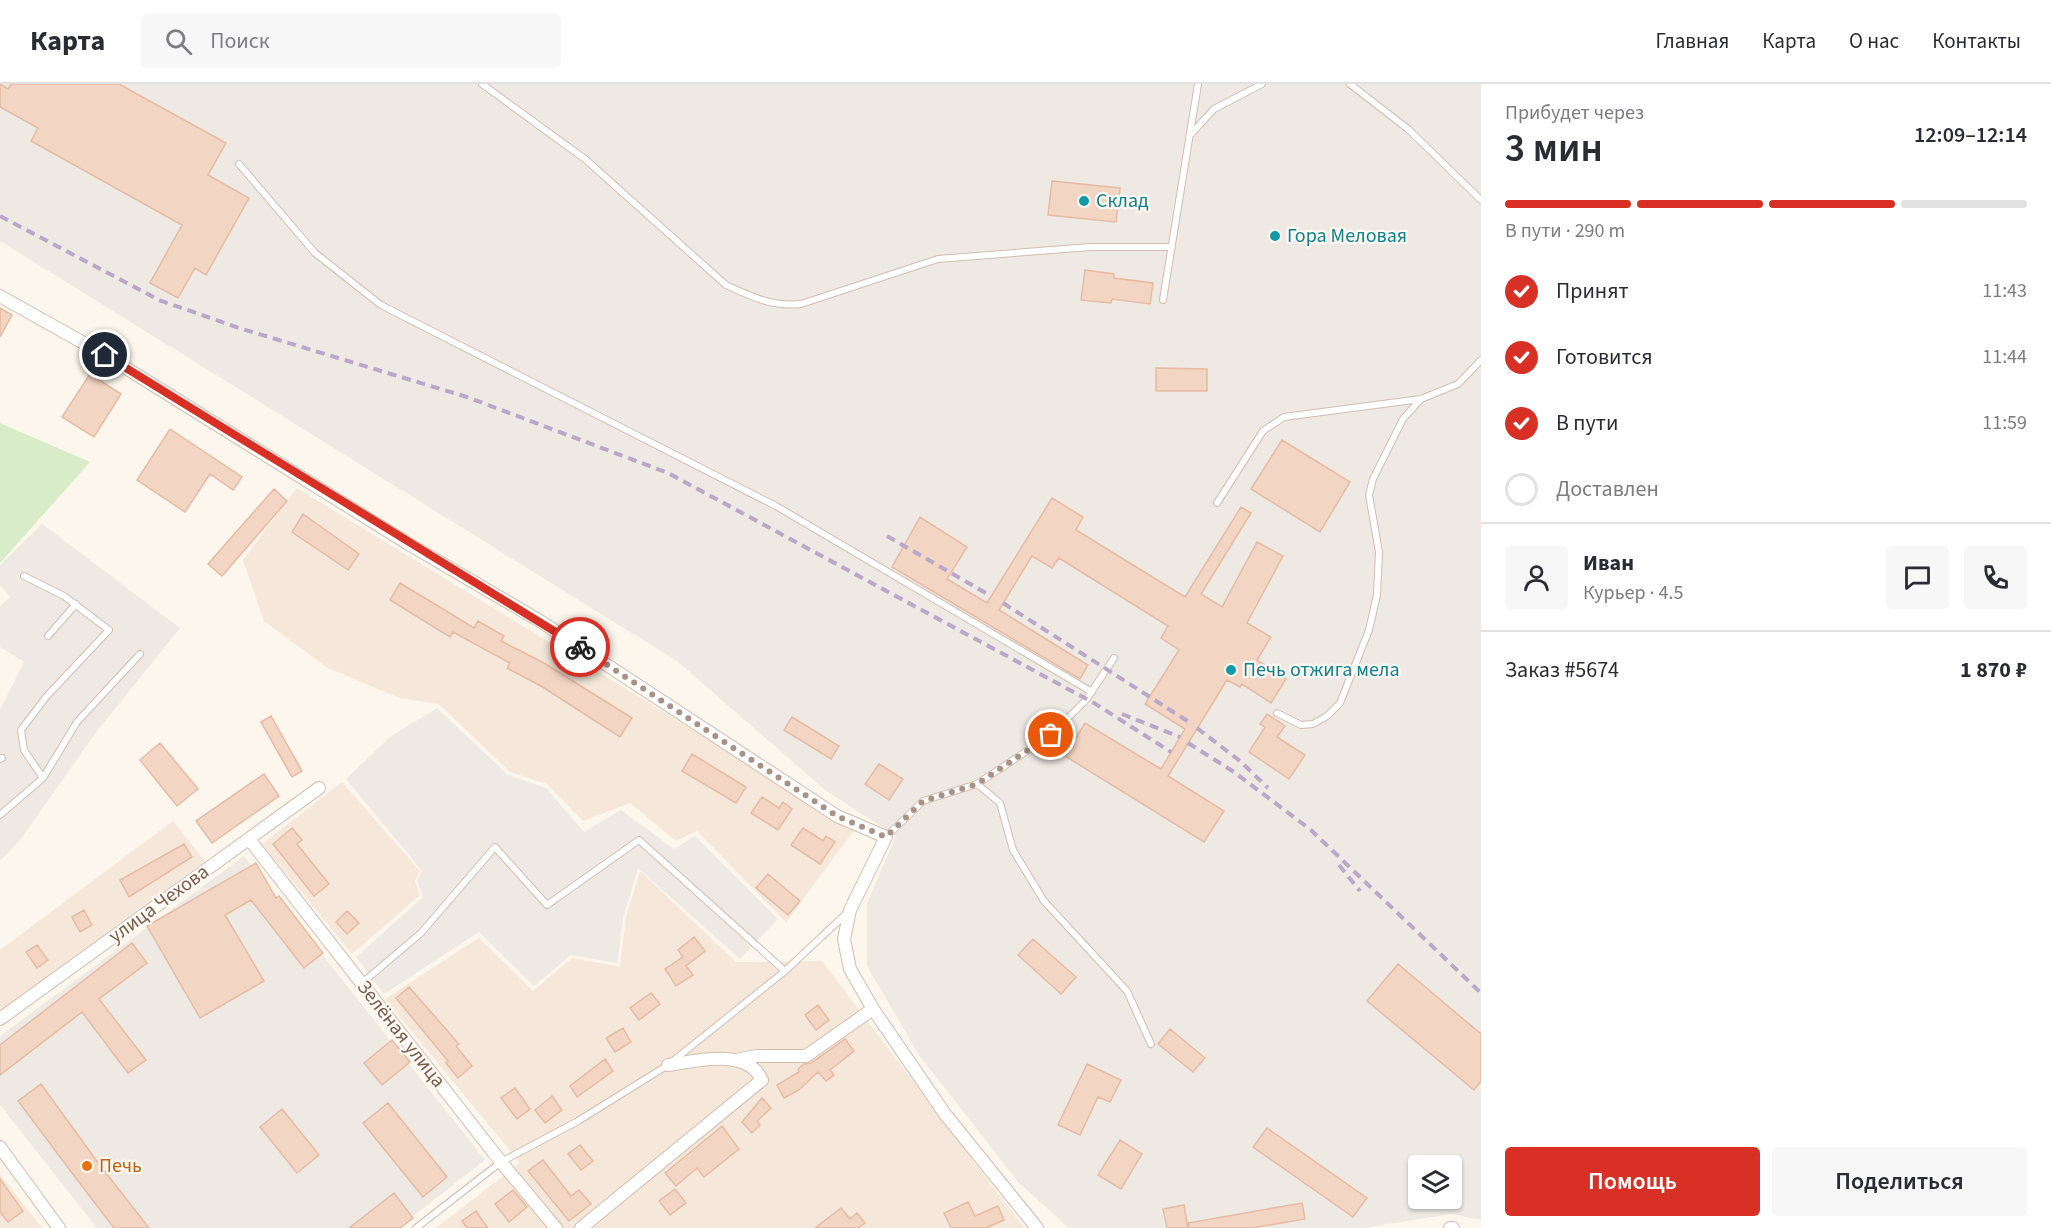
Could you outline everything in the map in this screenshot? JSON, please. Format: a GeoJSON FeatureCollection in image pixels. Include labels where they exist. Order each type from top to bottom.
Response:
{"type":"FeatureCollection","features":[{"type":"Feature","properties":{"kind":"street"},"geometry":{"type":"LineString","coordinates":[[0,296],[105,355],[397,537],[540,621],[837,816],[886,837],[850,910],[844,939],[850,969],[873,1009],[945,1114],[1037,1228]]}},
{"type":"Feature","properties":{"kind":"street","name":"улица Чехова"},"geometry":{"type":"LineString","coordinates":[[0,1019],[319,788]]}},
{"type":"Feature","properties":{"kind":"street","name":"Зелёная улица"},"geometry":{"type":"LineString","coordinates":[[249,838],[501,1162],[556,1228]]}},
{"type":"Feature","properties":{"kind":"street"},"geometry":{"type":"LineString","coordinates":[[732,1060],[756,1056],[806,1056],[873,1009]]}},
{"type":"Feature","properties":{"kind":"street"},"geometry":{"type":"LineString","coordinates":[[581,1228],[756,1088],[762,1080],[759,1073],[743,1062],[732,1060],[705,1059],[668,1065]]}},
{"type":"Feature","properties":{"kind":"street"},"geometry":{"type":"LineString","coordinates":[[0,1147],[59,1228]]}},
{"type":"Feature","properties":{"kind":"lane"},"geometry":{"type":"LineString","coordinates":[[482,84],[585,159],[726,285],[754,298],[781,306],[811,301],[938,259],[1090,247],[1172,247]]}},
{"type":"Feature","properties":{"kind":"lane"},"geometry":{"type":"LineString","coordinates":[[1163,300],[1198,84]]}},
{"type":"Feature","properties":{"kind":"lane"},"geometry":{"type":"LineString","coordinates":[[1190,134],[1214,109],[1262,84]]}},
{"type":"Feature","properties":{"kind":"lane"},"geometry":{"type":"LineString","coordinates":[[1350,84],[1408,129],[1481,200]]}},
{"type":"Feature","properties":{"kind":"lane"},"geometry":{"type":"LineString","coordinates":[[239,164],[315,253],[381,305],[776,506],[1092,692]]}},
{"type":"Feature","properties":{"kind":"lane"},"geometry":{"type":"LineString","coordinates":[[1217,503],[1263,431],[1284,417],[1421,399],[1458,384],[1481,360]]}},
{"type":"Feature","properties":{"kind":"lane"},"geometry":{"type":"LineString","coordinates":[[1277,713],[1301,725],[1313,724],[1327,716],[1340,703],[1369,630],[1377,596],[1379,552],[1369,495],[1372,479],[1402,419],[1421,399]]}},
{"type":"Feature","properties":{"kind":"lane"},"geometry":{"type":"LineString","coordinates":[[24,576],[64,596],[109,630],[46,697],[21,730],[24,750],[43,778]]}},
{"type":"Feature","properties":{"kind":"lane"},"geometry":{"type":"LineString","coordinates":[[48,636],[76,604]]}},
{"type":"Feature","properties":{"kind":"lane"},"geometry":{"type":"LineString","coordinates":[[0,815],[43,778],[77,722],[141,654]]}},
{"type":"Feature","properties":{"kind":"lane"},"geometry":{"type":"LineString","coordinates":[[886,837],[923,801],[977,784],[1051,735],[1092,692],[1114,658]]}},
{"type":"Feature","properties":{"kind":"lane"},"geometry":{"type":"LineString","coordinates":[[977,784],[1000,803],[1013,850],[1044,901],[1127,991],[1151,1044]]}},
{"type":"Feature","properties":{"kind":"lane"},"geometry":{"type":"LineString","coordinates":[[362,983],[421,933],[495,847],[547,906],[639,840],[785,971]]}},
{"type":"Feature","properties":{"kind":"lane"},"geometry":{"type":"LineString","coordinates":[[416,1228],[501,1162],[578,1121],[668,1065],[785,971],[850,910]]}},
{"type":"Feature","properties":{"kind":"shaded area"},"geometry":{"type":"Polygon","coordinates":[[[0,84],[1481,84],[1481,1220],[1451,1214],[1363,1228],[1069,1228],[1019,1183],[919,1055],[867,966],[867,904],[896,836],[825,790],[677,661],[0,241],[0,84]]]}},
{"type":"Feature","properties":{"kind":"shaded area"},"geometry":{"type":"Polygon","coordinates":[[[297,488],[855,829],[786,922],[697,831],[676,841],[630,803],[583,821],[547,784],[510,772],[439,704],[399,698],[326,667],[264,621],[243,560],[297,488]]]}},
{"type":"Feature","properties":{"kind":"shaded area"},"geometry":{"type":"Polygon","coordinates":[[[42,524],[180,628],[97,731],[20,840],[0,861],[0,710],[24,662],[0,647],[0,606],[10,597],[0,585],[0,565],[42,524]]]}},
{"type":"Feature","properties":{"kind":"shaded area"},"geometry":{"type":"Polygon","coordinates":[[[437,708],[508,775],[546,788],[584,832],[621,810],[674,849],[695,836],[778,919],[740,959],[638,868],[623,919],[617,963],[571,955],[534,986],[479,932],[384,994],[356,957],[423,897],[417,880],[422,871],[346,779],[390,737],[437,708]]]}},
{"type":"Feature","properties":{"kind":"shaded area"},"geometry":{"type":"Polygon","coordinates":[[[342,782],[420,871],[415,881],[420,895],[352,954],[262,844],[342,782]]]}},
{"type":"Feature","properties":{"kind":"shaded area"},"geometry":{"type":"Polygon","coordinates":[[[173,821],[205,861],[0,1011],[0,950],[173,821]]]}},
{"type":"Feature","properties":{"kind":"shaded area"},"geometry":{"type":"Polygon","coordinates":[[[244,856],[485,1160],[398,1228],[97,1228],[0,1105],[0,1036],[244,856]]]}},
{"type":"Feature","properties":{"kind":"shaded area"},"geometry":{"type":"Polygon","coordinates":[[[640,871],[736,962],[822,961],[1024,1228],[436,1228],[520,1163],[385,999],[479,938],[533,991],[572,958],[620,967],[626,917],[640,871]]]}},
{"type":"Feature","properties":{"kind":"shaded area"},"geometry":{"type":"Polygon","coordinates":[[[0,1174],[42,1228],[0,1228],[0,1174]]]}},
{"type":"Feature","properties":{"kind":"green space"},"geometry":{"type":"Polygon","coordinates":[[[0,423],[90,462],[0,563],[0,423]]]}},
{"type":"Feature","properties":{"kind":"building"},"geometry":{"type":"Polygon","coordinates":[[[0,84],[8,89],[11,84],[119,84],[226,143],[208,175],[249,198],[206,275],[195,268],[178,298],[150,283],[182,225],[31,141],[38,128],[0,107],[0,84]]]}},
{"type":"Feature","properties":{"kind":"building","name":"Склад"},"geometry":{"type":"Polygon","coordinates":[[[1052,181],[1120,188],[1116,222],[1048,215],[1052,181]]]}},
{"type":"Feature","properties":{"kind":"building","name":"Склад"},"geometry":{"type":"Polygon","coordinates":[[[1085,270],[1114,274],[1114,278],[1153,283],[1150,304],[1112,299],[1111,303],[1081,300],[1085,270]]]}},
{"type":"Feature","properties":{"kind":"building"},"geometry":{"type":"Polygon","coordinates":[[[0,308],[12,315],[0,337],[0,308]]]}},
{"type":"Feature","properties":{"kind":"building"},"geometry":{"type":"Polygon","coordinates":[[[1156,368],[1207,369],[1207,391],[1156,391],[1156,368]]]}},
{"type":"Feature","properties":{"kind":"building"},"geometry":{"type":"Polygon","coordinates":[[[90,374],[121,394],[94,437],[62,417],[90,374]]]}},
{"type":"Feature","properties":{"kind":"building"},"geometry":{"type":"Polygon","coordinates":[[[170,429],[242,477],[233,490],[210,474],[185,512],[137,480],[170,429]]]}},
{"type":"Feature","properties":{"kind":"building"},"geometry":{"type":"Polygon","coordinates":[[[1282,440],[1350,482],[1320,532],[1251,489],[1282,440]]]}},
{"type":"Feature","properties":{"kind":"building"},"geometry":{"type":"Polygon","coordinates":[[[274,489],[287,501],[222,576],[208,564],[274,489]]]}},
{"type":"Feature","properties":{"kind":"building","name":"Печь отжига мела"},"geometry":{"type":"Polygon","coordinates":[[[1052,498],[1083,517],[1076,530],[1185,597],[1241,507],[1251,513],[1201,594],[1222,607],[1257,542],[1283,556],[1247,623],[1271,637],[1257,660],[1286,679],[1271,703],[1242,684],[1240,687],[1227,680],[1168,776],[1224,811],[1204,842],[1065,756],[1085,723],[1161,769],[1185,729],[1145,704],[1179,650],[1161,638],[1168,626],[1059,558],[1052,568],[1032,556],[999,610],[1088,665],[1080,679],[892,567],[920,517],[967,547],[947,579],[987,603],[1052,498]]]}},
{"type":"Feature","properties":{"kind":"building"},"geometry":{"type":"Polygon","coordinates":[[[303,514],[359,554],[348,570],[292,532],[303,514]]]}},
{"type":"Feature","properties":{"kind":"building"},"geometry":{"type":"Polygon","coordinates":[[[400,583],[474,628],[478,621],[504,636],[501,641],[544,663],[632,718],[620,737],[541,686],[507,668],[510,663],[453,632],[450,637],[390,600],[400,583]]]}},
{"type":"Feature","properties":{"kind":"building"},"geometry":{"type":"Polygon","coordinates":[[[1267,714],[1285,726],[1277,737],[1305,755],[1289,779],[1249,752],[1265,727],[1260,724],[1267,714]]]}},
{"type":"Feature","properties":{"kind":"building"},"geometry":{"type":"Polygon","coordinates":[[[271,716],[302,771],[292,777],[261,722],[271,716]]]}},
{"type":"Feature","properties":{"kind":"building"},"geometry":{"type":"Polygon","coordinates":[[[792,717],[839,746],[831,759],[784,730],[792,717]]]}},
{"type":"Feature","properties":{"kind":"building"},"geometry":{"type":"Polygon","coordinates":[[[160,743],[198,789],[177,806],[140,760],[160,743]]]}},
{"type":"Feature","properties":{"kind":"building"},"geometry":{"type":"Polygon","coordinates":[[[692,754],[746,787],[736,803],[682,771],[692,754]]]}},
{"type":"Feature","properties":{"kind":"building"},"geometry":{"type":"Polygon","coordinates":[[[879,764],[903,779],[889,800],[865,784],[879,764]]]}},
{"type":"Feature","properties":{"kind":"building"},"geometry":{"type":"Polygon","coordinates":[[[264,774],[279,796],[212,843],[196,821],[264,774]]]}},
{"type":"Feature","properties":{"kind":"building"},"geometry":{"type":"Polygon","coordinates":[[[762,797],[779,808],[783,802],[792,809],[778,830],[751,813],[762,797]]]}},
{"type":"Feature","properties":{"kind":"building"},"geometry":{"type":"Polygon","coordinates":[[[292,828],[302,840],[297,844],[329,884],[314,896],[273,844],[292,828]]]}},
{"type":"Feature","properties":{"kind":"building"},"geometry":{"type":"Polygon","coordinates":[[[803,828],[823,841],[826,836],[835,842],[820,864],[791,845],[803,828]]]}},
{"type":"Feature","properties":{"kind":"building"},"geometry":{"type":"Polygon","coordinates":[[[184,844],[192,857],[129,897],[120,880],[184,844]]]}},
{"type":"Feature","properties":{"kind":"building"},"geometry":{"type":"Polygon","coordinates":[[[256,863],[276,898],[279,896],[323,953],[304,968],[251,900],[225,915],[264,981],[200,1018],[147,926],[256,863]]]}},
{"type":"Feature","properties":{"kind":"building"},"geometry":{"type":"Polygon","coordinates":[[[768,874],[800,901],[788,915],[756,888],[768,874]]]}},
{"type":"Feature","properties":{"kind":"building"},"geometry":{"type":"Polygon","coordinates":[[[84,910],[92,925],[80,932],[72,917],[84,910]]]}},
{"type":"Feature","properties":{"kind":"building"},"geometry":{"type":"Polygon","coordinates":[[[347,911],[359,923],[347,934],[336,922],[347,911]]]}},
{"type":"Feature","properties":{"kind":"building"},"geometry":{"type":"Polygon","coordinates":[[[694,937],[705,951],[686,966],[693,975],[676,986],[665,969],[683,957],[678,950],[694,937]]]}},
{"type":"Feature","properties":{"kind":"building"},"geometry":{"type":"Polygon","coordinates":[[[1033,939],[1076,977],[1061,994],[1018,955],[1033,939]]]}},
{"type":"Feature","properties":{"kind":"building"},"geometry":{"type":"Polygon","coordinates":[[[132,943],[147,963],[99,999],[146,1060],[128,1073],[82,1012],[0,1075],[0,1045],[132,943]]]}},
{"type":"Feature","properties":{"kind":"building"},"geometry":{"type":"Polygon","coordinates":[[[37,945],[48,960],[37,968],[26,952],[37,945]]]}},
{"type":"Feature","properties":{"kind":"building"},"geometry":{"type":"Polygon","coordinates":[[[1398,964],[1481,1034],[1481,1081],[1474,1090],[1367,1001],[1398,964]]]}},
{"type":"Feature","properties":{"kind":"building"},"geometry":{"type":"Polygon","coordinates":[[[409,987],[459,1044],[456,1046],[472,1066],[458,1078],[446,1063],[448,1061],[396,998],[409,987]]]}},
{"type":"Feature","properties":{"kind":"building"},"geometry":{"type":"Polygon","coordinates":[[[651,993],[660,1004],[639,1020],[630,1008],[651,993]]]}},
{"type":"Feature","properties":{"kind":"building"},"geometry":{"type":"Polygon","coordinates":[[[818,1005],[829,1020],[816,1030],[805,1015],[818,1005]]]}},
{"type":"Feature","properties":{"kind":"building"},"geometry":{"type":"Polygon","coordinates":[[[623,1028],[631,1042],[615,1052],[606,1038],[623,1028]]]}},
{"type":"Feature","properties":{"kind":"building"},"geometry":{"type":"Polygon","coordinates":[[[1170,1029],[1205,1058],[1193,1072],[1158,1044],[1170,1029]]]}},
{"type":"Feature","properties":{"kind":"building"},"geometry":{"type":"Polygon","coordinates":[[[845,1039],[854,1051],[830,1070],[834,1075],[826,1081],[818,1072],[799,1090],[784,1098],[777,1085],[799,1072],[798,1069],[804,1064],[811,1063],[845,1039]]]}},
{"type":"Feature","properties":{"kind":"building"},"geometry":{"type":"Polygon","coordinates":[[[392,1040],[410,1062],[382,1085],[364,1063],[392,1040]]]}},
{"type":"Feature","properties":{"kind":"building"},"geometry":{"type":"Polygon","coordinates":[[[605,1059],[613,1071],[577,1097],[570,1086],[605,1059]]]}},
{"type":"Feature","properties":{"kind":"building"},"geometry":{"type":"Polygon","coordinates":[[[1087,1064],[1121,1080],[1110,1102],[1098,1097],[1080,1135],[1058,1125],[1087,1064]]]}},
{"type":"Feature","properties":{"kind":"building"},"geometry":{"type":"Polygon","coordinates":[[[41,1084],[149,1228],[114,1228],[18,1101],[41,1084]]]}},
{"type":"Feature","properties":{"kind":"building"},"geometry":{"type":"Polygon","coordinates":[[[515,1088],[530,1109],[517,1119],[501,1098],[515,1088]]]}},
{"type":"Feature","properties":{"kind":"building"},"geometry":{"type":"Polygon","coordinates":[[[552,1096],[562,1110],[545,1123],[535,1110],[552,1096]]]}},
{"type":"Feature","properties":{"kind":"building"},"geometry":{"type":"Polygon","coordinates":[[[762,1098],[771,1108],[757,1121],[760,1125],[752,1133],[742,1122],[762,1098]]]}},
{"type":"Feature","properties":{"kind":"building"},"geometry":{"type":"Polygon","coordinates":[[[388,1103],[447,1177],[423,1197],[363,1123],[388,1103]]]}},
{"type":"Feature","properties":{"kind":"building"},"geometry":{"type":"Polygon","coordinates":[[[282,1109],[319,1155],[297,1173],[260,1127],[282,1109]]]}},
{"type":"Feature","properties":{"kind":"building"},"geometry":{"type":"Polygon","coordinates":[[[722,1126],[739,1149],[704,1177],[697,1168],[676,1186],[665,1173],[722,1126]]]}},
{"type":"Feature","properties":{"kind":"building"},"geometry":{"type":"Polygon","coordinates":[[[1267,1128],[1367,1198],[1353,1217],[1253,1147],[1267,1128]]]}},
{"type":"Feature","properties":{"kind":"building"},"geometry":{"type":"Polygon","coordinates":[[[1120,1140],[1142,1154],[1121,1189],[1098,1175],[1120,1140]]]}},
{"type":"Feature","properties":{"kind":"building"},"geometry":{"type":"Polygon","coordinates":[[[580,1145],[593,1161],[581,1170],[568,1154],[580,1145]]]}},
{"type":"Feature","properties":{"kind":"building"},"geometry":{"type":"Polygon","coordinates":[[[543,1160],[571,1196],[579,1190],[591,1204],[569,1221],[528,1171],[543,1160]]]}},
{"type":"Feature","properties":{"kind":"building"},"geometry":{"type":"Polygon","coordinates":[[[0,1179],[23,1211],[8,1222],[0,1212],[0,1179]]]}},
{"type":"Feature","properties":{"kind":"building"},"geometry":{"type":"Polygon","coordinates":[[[675,1189],[686,1203],[670,1215],[659,1201],[675,1189]]]}},
{"type":"Feature","properties":{"kind":"building"},"geometry":{"type":"Polygon","coordinates":[[[513,1190],[527,1207],[509,1222],[495,1204],[513,1190]]]}},
{"type":"Feature","properties":{"kind":"building"},"geometry":{"type":"Polygon","coordinates":[[[394,1193],[413,1218],[400,1228],[349,1228],[394,1193]]]}},
{"type":"Feature","properties":{"kind":"building"},"geometry":{"type":"Polygon","coordinates":[[[968,1202],[975,1216],[998,1206],[1004,1220],[986,1228],[951,1228],[944,1213],[968,1202]]]}},
{"type":"Feature","properties":{"kind":"building"},"geometry":{"type":"Polygon","coordinates":[[[1302,1203],[1305,1219],[1252,1228],[1189,1228],[1188,1223],[1302,1203]]]}},
{"type":"Feature","properties":{"kind":"building"},"geometry":{"type":"Polygon","coordinates":[[[1184,1205],[1188,1228],[1167,1228],[1163,1209],[1184,1205]]]}},
{"type":"Feature","properties":{"kind":"building"},"geometry":{"type":"Polygon","coordinates":[[[841,1208],[850,1219],[857,1213],[865,1223],[858,1228],[815,1228],[841,1208]]]}},
{"type":"Feature","properties":{"kind":"building"},"geometry":{"type":"Polygon","coordinates":[[[476,1211],[488,1228],[467,1228],[462,1221],[476,1211]]]}},
{"type":"Feature","properties":{"kind":"railway"},"geometry":{"type":"LineString","coordinates":[[0,216],[159,300],[239,328],[467,397],[668,473],[1094,703],[1171,752]]}},
{"type":"Feature","properties":{"kind":"railway"},"geometry":{"type":"LineString","coordinates":[[887,536],[991,596]]}},
{"type":"Feature","properties":{"kind":"railway"},"geometry":{"type":"LineString","coordinates":[[1003,603],[1189,722]]}},
{"type":"Feature","properties":{"kind":"railway"},"geometry":{"type":"LineString","coordinates":[[1122,714],[1180,737]]}},
{"type":"Feature","properties":{"kind":"railway"},"geometry":{"type":"LineString","coordinates":[[1197,728],[1240,761],[1268,788]]}},
{"type":"Feature","properties":{"kind":"railway"},"geometry":{"type":"LineString","coordinates":[[1188,743],[1234,772],[1311,830],[1481,993]]}},
{"type":"Feature","properties":{"kind":"railway"},"geometry":{"type":"LineString","coordinates":[[1339,865],[1360,891]]}},
{"type":"Feature","properties":{"kind":"way so far"},"geometry":{"type":"LineString","coordinates":[[580,647],[837,816],[886,837],[923,801],[977,784],[1051,735]]}},
{"type":"Feature","properties":{"kind":"place","name":"Склад"},"geometry":{"type":"Point","coordinates":[1084,201]}},
{"type":"Feature","properties":{"kind":"place","name":"Гора Меловая"},"geometry":{"type":"Point","coordinates":[1275,236]}},
{"type":"Feature","properties":{"kind":"place","name":"Печь отжига мела"},"geometry":{"type":"Point","coordinates":[1231,670]}},
{"type":"Feature","properties":{"kind":"place","name":"Печь"},"geometry":{"type":"Point","coordinates":[87,1166]}},
{"type":"Feature","properties":{"kind":"route"},"geometry":{"type":"LineString","coordinates":[[105,355],[407,543],[580,647]]}}]}
